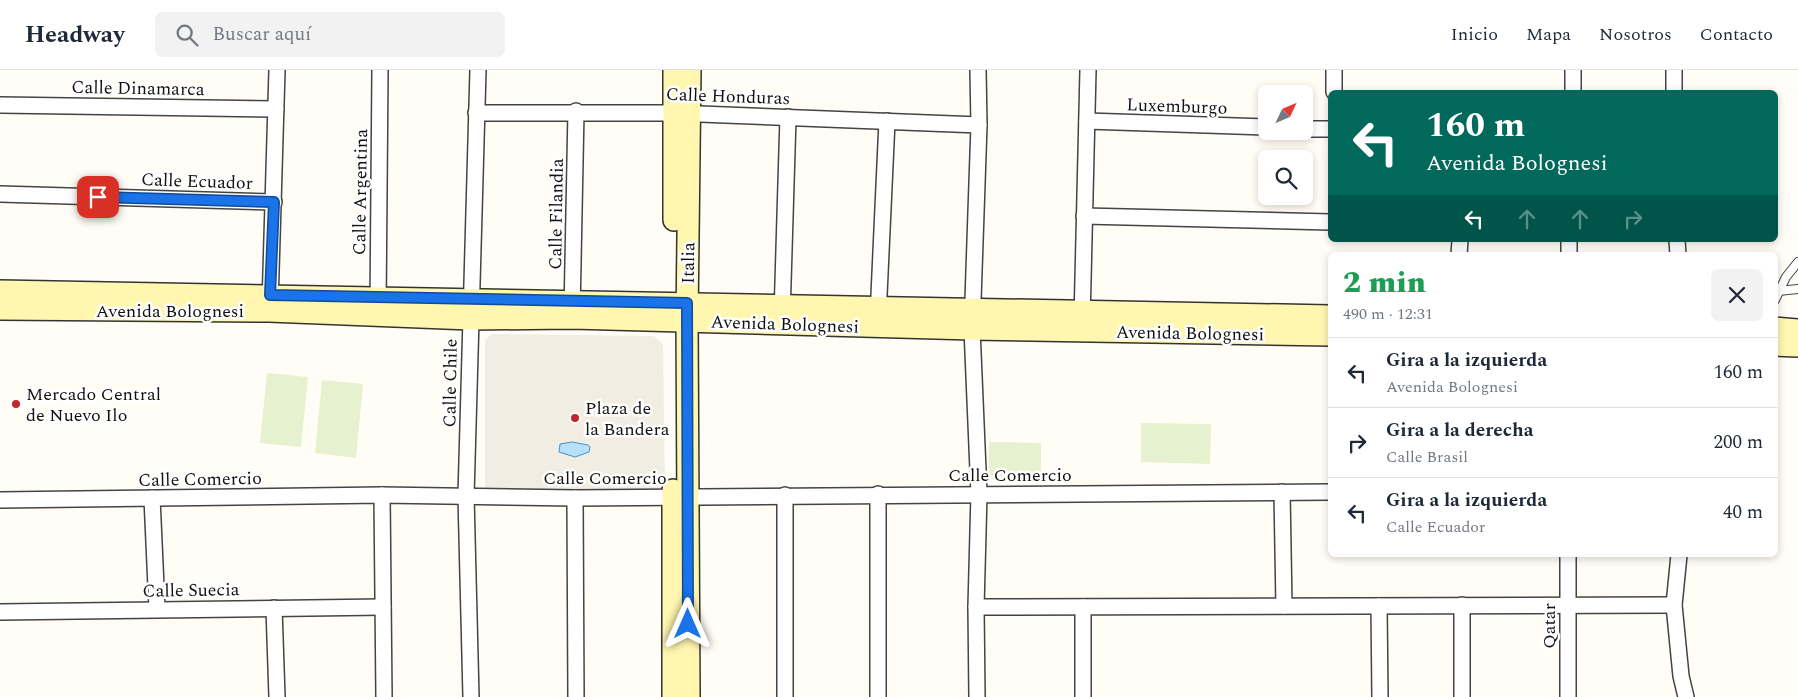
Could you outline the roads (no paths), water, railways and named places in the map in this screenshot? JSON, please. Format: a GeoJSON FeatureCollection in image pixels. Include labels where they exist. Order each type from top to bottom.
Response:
{"type":"FeatureCollection","features":[{"type":"Feature","properties":{"kind":"street"},"geometry":{"type":"LineString","coordinates":[[270,303],[277,70]]}},
{"type":"Feature","properties":{"kind":"street","name":"Calle Argentina"},"geometry":{"type":"LineString","coordinates":[[378,306],[380,70]]}},
{"type":"Feature","properties":{"kind":"street","name":"Calle Chile"},"geometry":{"type":"LineString","coordinates":[[471,697],[466,496],[478,70]]}},
{"type":"Feature","properties":{"kind":"street"},"geometry":{"type":"LineString","coordinates":[[674,70],[682,113]]}},
{"type":"Feature","properties":{"kind":"street","name":"Italia"},"geometry":{"type":"LineString","coordinates":[[689,697],[681,496],[680,312],[682,113],[690,70]]}},
{"type":"Feature","properties":{"kind":"street"},"geometry":{"type":"LineString","coordinates":[[977,697],[976,607],[979,494],[972,319],[978,70]]}},
{"type":"Feature","properties":{"kind":"street"},"geometry":{"type":"LineString","coordinates":[[1082,321],[1088,70]]}},
{"type":"Feature","properties":{"kind":"street"},"geometry":{"type":"LineString","coordinates":[[1334,70],[1334,90]]}},
{"type":"Feature","properties":{"kind":"street"},"geometry":{"type":"LineString","coordinates":[[1572,90],[1573,70]]}},
{"type":"Feature","properties":{"kind":"street"},"geometry":{"type":"LineString","coordinates":[[1674,70],[1674,90]]}},
{"type":"Feature","properties":{"kind":"street","name":"Calle Dinamarca"},"geometry":{"type":"LineString","coordinates":[[0,104],[276,109]]}},
{"type":"Feature","properties":{"kind":"street","name":"Calle Honduras"},"geometry":{"type":"LineString","coordinates":[[476,113],[576,111],[682,113],[978,125]]}},
{"type":"Feature","properties":{"kind":"street","name":"Calle Filandia"},"geometry":{"type":"LineString","coordinates":[[572,309],[576,111]]}},
{"type":"Feature","properties":{"kind":"street"},"geometry":{"type":"LineString","coordinates":[[782,314],[788,117]]}},
{"type":"Feature","properties":{"kind":"street"},"geometry":{"type":"LineString","coordinates":[[878,317],[887,121]]}},
{"type":"Feature","properties":{"kind":"street","name":"Luxemburgo"},"geometry":{"type":"LineString","coordinates":[[1087,122],[1258,127]]}},
{"type":"Feature","properties":{"kind":"street"},"geometry":{"type":"LineString","coordinates":[[1313,129],[1328,130]]}},
{"type":"Feature","properties":{"kind":"street","name":"Calle Ecuador"},"geometry":{"type":"LineString","coordinates":[[0,194],[274,202]]}},
{"type":"Feature","properties":{"kind":"street"},"geometry":{"type":"LineString","coordinates":[[1084,216],[1328,222]]}},
{"type":"Feature","properties":{"kind":"street","name":"Avenida Bolognesi"},"geometry":{"type":"LineString","coordinates":[[0,291],[270,303],[471,309],[572,309],[1082,321],[1328,335]]}},
{"type":"Feature","properties":{"kind":"street","name":"Avenida Bolognesi"},"geometry":{"type":"LineString","coordinates":[[0,310],[270,303]]}},
{"type":"Feature","properties":{"kind":"street","name":"Avenida Bolognesi"},"geometry":{"type":"LineString","coordinates":[[1082,321],[1328,316]]}},
{"type":"Feature","properties":{"kind":"street"},"geometry":{"type":"LineString","coordinates":[[1778,328],[1798,330]]}},
{"type":"Feature","properties":{"kind":"street"},"geometry":{"type":"LineString","coordinates":[[1778,345],[1798,346]]}},
{"type":"Feature","properties":{"kind":"street"},"geometry":{"type":"LineString","coordinates":[[1282,492],[1284,606]]}},
{"type":"Feature","properties":{"kind":"street","name":"Calle Comercio"},"geometry":{"type":"LineString","coordinates":[[0,500],[382,495],[575,498],[878,494],[1328,492]]}},
{"type":"Feature","properties":{"kind":"street"},"geometry":{"type":"LineString","coordinates":[[878,494],[878,697]]}},
{"type":"Feature","properties":{"kind":"street"},"geometry":{"type":"LineString","coordinates":[[382,495],[384,697]]}},
{"type":"Feature","properties":{"kind":"street"},"geometry":{"type":"LineString","coordinates":[[785,697],[786,495]]}},
{"type":"Feature","properties":{"kind":"street"},"geometry":{"type":"LineString","coordinates":[[672,697],[681,496]]}},
{"type":"Feature","properties":{"kind":"street"},"geometry":{"type":"LineString","coordinates":[[152,498],[157,610]]}},
{"type":"Feature","properties":{"kind":"street"},"geometry":{"type":"LineString","coordinates":[[575,498],[576,697]]}},
{"type":"Feature","properties":{"kind":"street","name":"Qatar"},"geometry":{"type":"LineString","coordinates":[[1568,557],[1568,697]]}},
{"type":"Feature","properties":{"kind":"street"},"geometry":{"type":"LineString","coordinates":[[1679,557],[1674,605],[1681,676],[1686,697]]}},
{"type":"Feature","properties":{"kind":"street"},"geometry":{"type":"LineString","coordinates":[[1462,605],[1462,697]]}},
{"type":"Feature","properties":{"kind":"street"},"geometry":{"type":"LineString","coordinates":[[976,607],[1674,605]]}},
{"type":"Feature","properties":{"kind":"street"},"geometry":{"type":"LineString","coordinates":[[1379,606],[1380,697]]}},
{"type":"Feature","properties":{"kind":"street","name":"Calle Suecia"},"geometry":{"type":"LineString","coordinates":[[0,612],[383,607]]}},
{"type":"Feature","properties":{"kind":"street"},"geometry":{"type":"LineString","coordinates":[[1083,607],[1083,697]]}},
{"type":"Feature","properties":{"kind":"street"},"geometry":{"type":"LineString","coordinates":[[274,608],[277,697]]}},
{"type":"Feature","properties":{"kind":"lane"},"geometry":{"type":"LineString","coordinates":[[1778,291],[1798,262]]}},
{"type":"Feature","properties":{"kind":"lane"},"geometry":{"type":"LineString","coordinates":[[1778,291],[1798,289]]}},
{"type":"Feature","properties":{"kind":"water"},"geometry":{"type":"Polygon","coordinates":[[[572,442],[588,445],[590,447],[589,452],[575,457],[559,452],[560,444],[572,442]]]}},
{"type":"Feature","properties":{"kind":"place","name":"Mercado Central de Nuevo Ilo"},"geometry":{"type":"Point","coordinates":[16,404]}},
{"type":"Feature","properties":{"kind":"place","name":"Plaza de la Bandera"},"geometry":{"type":"Point","coordinates":[575,418]}}]}
